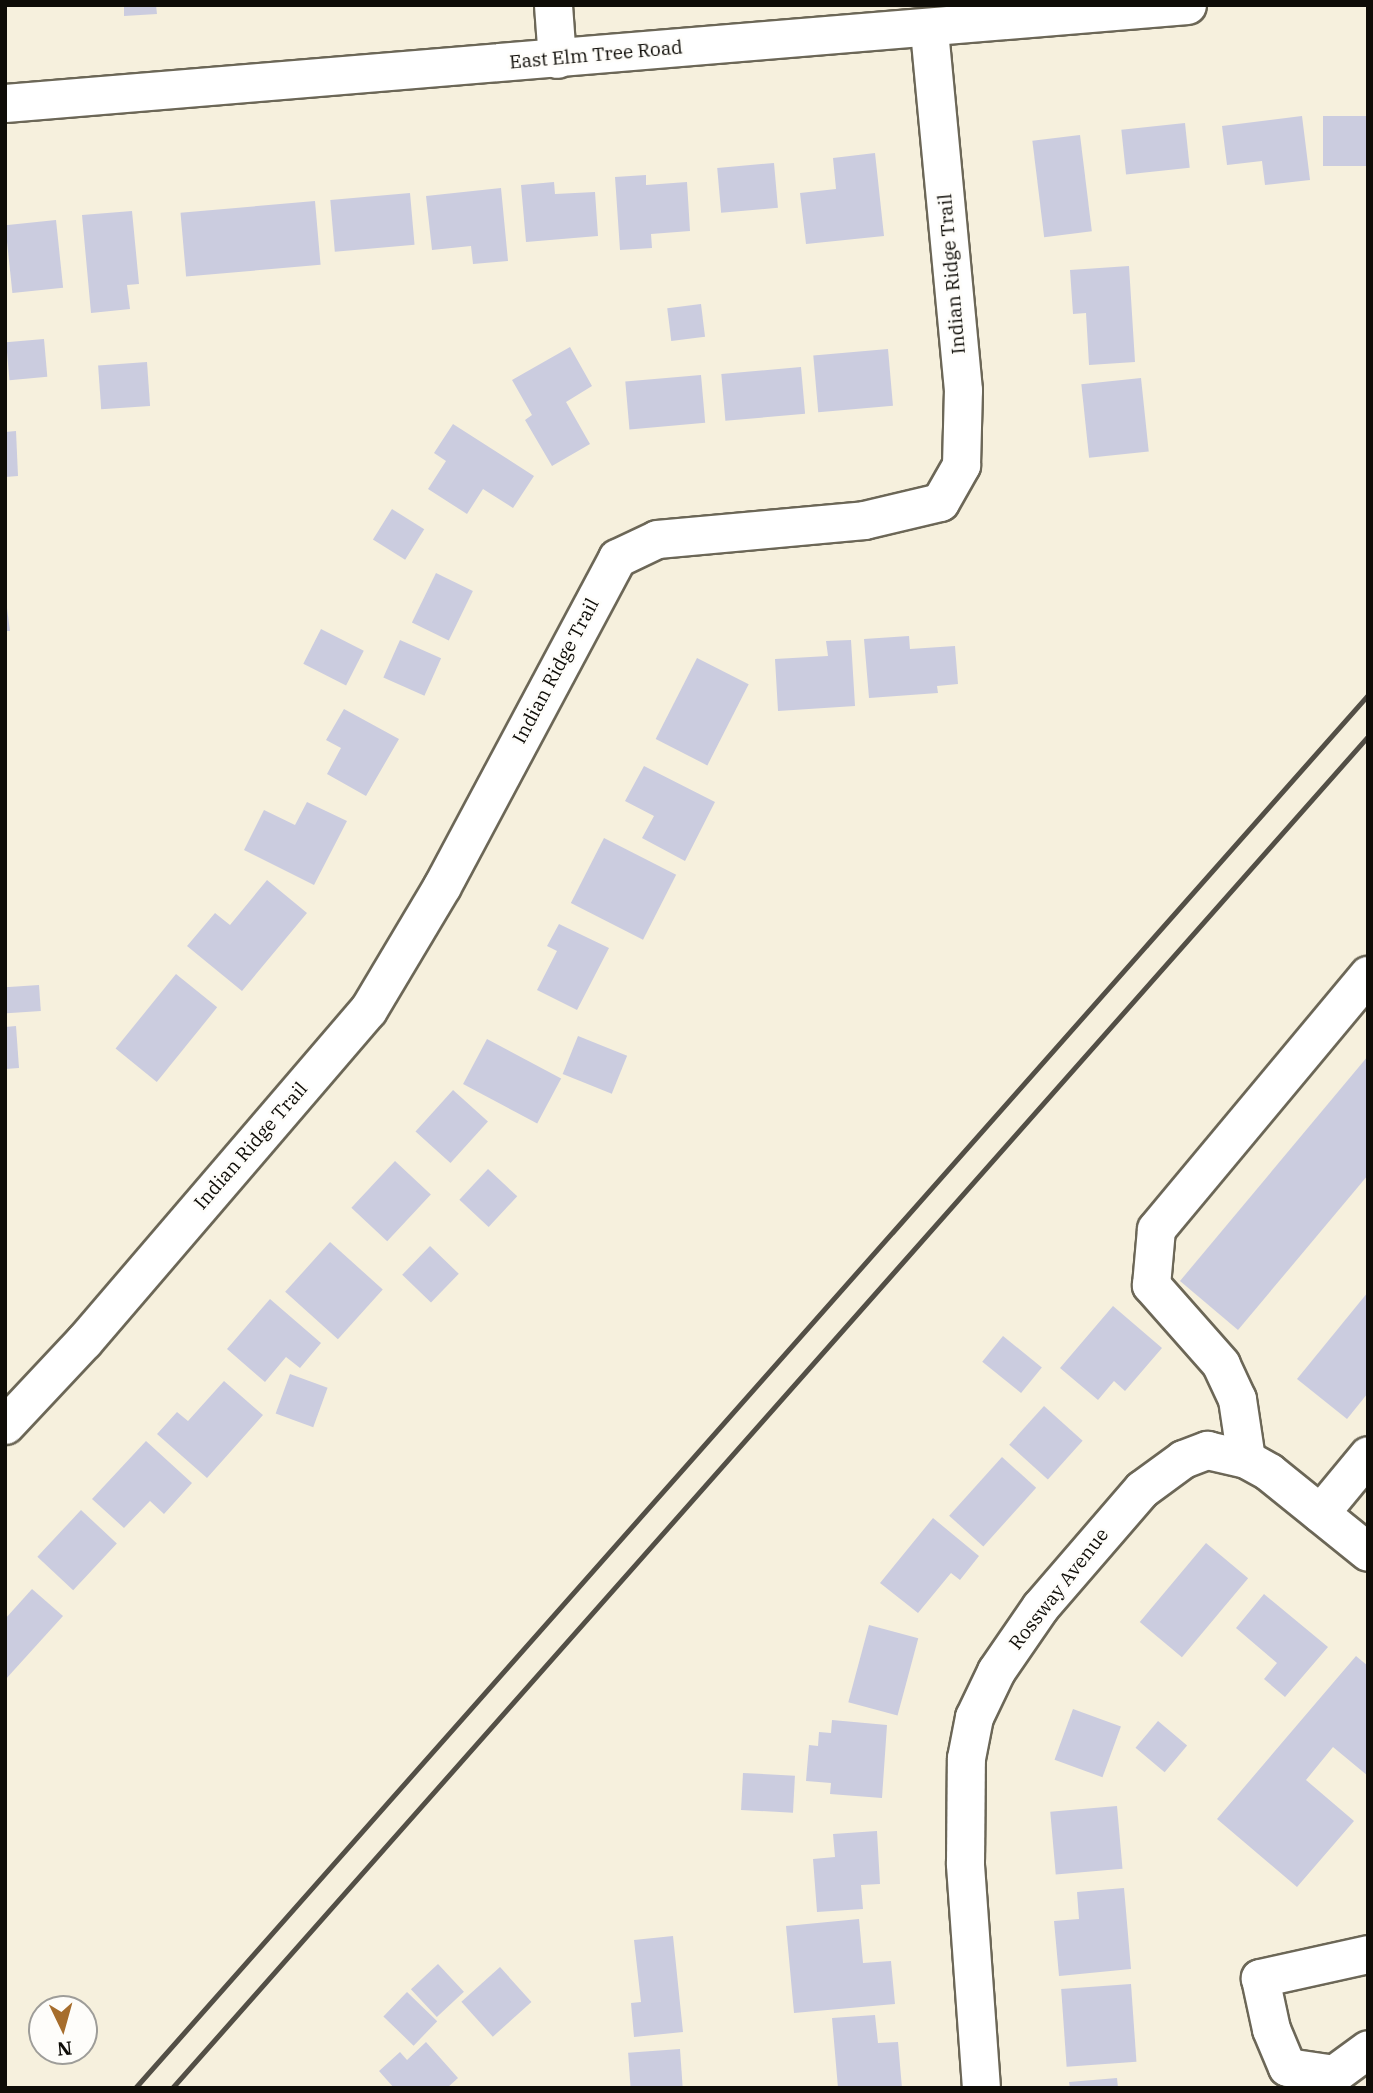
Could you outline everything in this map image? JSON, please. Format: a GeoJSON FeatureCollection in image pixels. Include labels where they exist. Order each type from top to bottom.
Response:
{"type":"FeatureCollection","features":[{"type":"Feature","properties":{"kind":"street"},"geometry":{"type":"LineString","coordinates":[[553,5],[557,59]]}},
{"type":"Feature","properties":{"kind":"street","name":"East Elm Tree Road"},"geometry":{"type":"LineString","coordinates":[[5,103],[929,28],[990,14],[1187,5]]}},
{"type":"Feature","properties":{"kind":"street","name":"Indian Ridge Trail"},"geometry":{"type":"LineString","coordinates":[[5,1425],[84,1341],[368,1010],[442,886],[617,558],[657,539],[864,520],[940,502],[961,465],[963,390],[929,28]]}},
{"type":"Feature","properties":{"kind":"street"},"geometry":{"type":"LineString","coordinates":[[1246,1459],[1237,1399],[1221,1364],[1151,1285],[1156,1228],[1368,975]]}},
{"type":"Feature","properties":{"kind":"street","name":"Rossway Avenue"},"geometry":{"type":"LineString","coordinates":[[981,2088],[965,1863],[964,1783],[974,1717],[996,1671],[1040,1607],[1142,1489],[1183,1459],[1207,1450],[1246,1459],[1368,1552]]}},
{"type":"Feature","properties":{"kind":"street"},"geometry":{"type":"LineString","coordinates":[[1320,1513],[1368,1455]]}},
{"type":"Feature","properties":{"kind":"street"},"geometry":{"type":"LineString","coordinates":[[1368,1954],[1260,1978],[1270,2029],[1287,2067],[1334,2074],[1368,2049]]}},
{"type":"Feature","properties":{"kind":"building"},"geometry":{"type":"Polygon","coordinates":[[[124,5],[156,5],[157,14],[124,16],[124,5]]]}},
{"type":"Feature","properties":{"kind":"building"},"geometry":{"type":"Polygon","coordinates":[[[1302,116],[1310,180],[1265,185],[1262,161],[1227,165],[1222,126],[1302,116]]]}},
{"type":"Feature","properties":{"kind":"building"},"geometry":{"type":"Polygon","coordinates":[[[1323,116],[1368,116],[1368,166],[1323,166],[1323,116]]]}},
{"type":"Feature","properties":{"kind":"building"},"geometry":{"type":"Polygon","coordinates":[[[1185,123],[1190,168],[1126,174],[1121,130],[1185,123]]]}},
{"type":"Feature","properties":{"kind":"building"},"geometry":{"type":"Polygon","coordinates":[[[1080,135],[1092,231],[1044,237],[1032,141],[1080,135]]]}},
{"type":"Feature","properties":{"kind":"building"},"geometry":{"type":"Polygon","coordinates":[[[875,153],[884,236],[806,244],[800,193],[836,189],[833,158],[875,153]]]}},
{"type":"Feature","properties":{"kind":"building"},"geometry":{"type":"Polygon","coordinates":[[[774,163],[778,208],[721,213],[717,168],[774,163]]]}},
{"type":"Feature","properties":{"kind":"building"},"geometry":{"type":"Polygon","coordinates":[[[646,175],[646,185],[687,182],[690,231],[651,234],[652,248],[620,250],[615,177],[646,175]]]}},
{"type":"Feature","properties":{"kind":"building"},"geometry":{"type":"Polygon","coordinates":[[[554,182],[555,194],[595,192],[598,236],[526,242],[521,185],[554,182]]]}},
{"type":"Feature","properties":{"kind":"building"},"geometry":{"type":"Polygon","coordinates":[[[501,188],[508,261],[473,264],[471,246],[432,250],[426,196],[501,188]]]}},
{"type":"Feature","properties":{"kind":"building"},"geometry":{"type":"Polygon","coordinates":[[[410,193],[415,245],[335,252],[330,200],[410,193]]]}},
{"type":"Feature","properties":{"kind":"building"},"geometry":{"type":"Polygon","coordinates":[[[315,201],[321,265],[186,277],[181,213],[315,201]]]}},
{"type":"Feature","properties":{"kind":"building"},"geometry":{"type":"Polygon","coordinates":[[[132,211],[139,284],[127,285],[130,309],[91,313],[82,215],[132,211]]]}},
{"type":"Feature","properties":{"kind":"building"},"geometry":{"type":"Polygon","coordinates":[[[56,220],[63,288],[12,293],[5,225],[56,220]]]}},
{"type":"Feature","properties":{"kind":"building"},"geometry":{"type":"Polygon","coordinates":[[[1129,266],[1135,362],[1089,365],[1086,313],[1073,314],[1070,270],[1129,266]]]}},
{"type":"Feature","properties":{"kind":"building"},"geometry":{"type":"Polygon","coordinates":[[[701,304],[705,337],[671,341],[667,308],[701,304]]]}},
{"type":"Feature","properties":{"kind":"building"},"geometry":{"type":"Polygon","coordinates":[[[44,339],[47,377],[9,380],[6,342],[44,339]]]}},
{"type":"Feature","properties":{"kind":"building"},"geometry":{"type":"Polygon","coordinates":[[[570,347],[592,386],[566,402],[590,444],[552,466],[525,420],[532,415],[512,380],[570,347]]]}},
{"type":"Feature","properties":{"kind":"building"},"geometry":{"type":"Polygon","coordinates":[[[888,349],[893,406],[818,412],[813,356],[888,349]]]}},
{"type":"Feature","properties":{"kind":"building"},"geometry":{"type":"Polygon","coordinates":[[[147,362],[150,406],[101,409],[98,365],[147,362]]]}},
{"type":"Feature","properties":{"kind":"building"},"geometry":{"type":"Polygon","coordinates":[[[801,367],[805,414],[725,421],[721,374],[801,367]]]}},
{"type":"Feature","properties":{"kind":"building"},"geometry":{"type":"Polygon","coordinates":[[[701,375],[705,423],[629,429],[625,382],[701,375]]]}},
{"type":"Feature","properties":{"kind":"building"},"geometry":{"type":"Polygon","coordinates":[[[1141,378],[1149,452],[1089,458],[1081,384],[1141,378]]]}},
{"type":"Feature","properties":{"kind":"building"},"geometry":{"type":"Polygon","coordinates":[[[453,424],[534,476],[513,508],[483,489],[467,514],[428,489],[446,461],[434,453],[453,424]]]}},
{"type":"Feature","properties":{"kind":"building"},"geometry":{"type":"Polygon","coordinates":[[[16,431],[18,476],[5,477],[5,432],[16,431]]]}},
{"type":"Feature","properties":{"kind":"building"},"geometry":{"type":"Polygon","coordinates":[[[392,509],[424,529],[405,560],[373,540],[392,509]]]}},
{"type":"Feature","properties":{"kind":"building"},"geometry":{"type":"Polygon","coordinates":[[[436,573],[473,591],[449,640],[412,622],[436,573]]]}},
{"type":"Feature","properties":{"kind":"building"},"geometry":{"type":"Polygon","coordinates":[[[5,593],[10,631],[5,631],[5,593]]]}},
{"type":"Feature","properties":{"kind":"building"},"geometry":{"type":"Polygon","coordinates":[[[321,629],[364,651],[346,686],[303,664],[321,629]]]}},
{"type":"Feature","properties":{"kind":"building"},"geometry":{"type":"Polygon","coordinates":[[[909,636],[910,649],[955,646],[958,684],[937,686],[938,693],[869,698],[864,639],[909,636]]]}},
{"type":"Feature","properties":{"kind":"building"},"geometry":{"type":"Polygon","coordinates":[[[400,640],[441,658],[424,696],[383,677],[400,640]]]}},
{"type":"Feature","properties":{"kind":"building"},"geometry":{"type":"Polygon","coordinates":[[[851,640],[855,706],[778,711],[775,659],[828,656],[826,641],[851,640]]]}},
{"type":"Feature","properties":{"kind":"building"},"geometry":{"type":"Polygon","coordinates":[[[697,658],[749,684],[707,765],[656,739],[697,658]]]}},
{"type":"Feature","properties":{"kind":"building"},"geometry":{"type":"Polygon","coordinates":[[[344,709],[399,739],[366,796],[327,774],[341,748],[326,740],[344,709]]]}},
{"type":"Feature","properties":{"kind":"building"},"geometry":{"type":"Polygon","coordinates":[[[644,766],[715,802],[685,861],[642,838],[654,816],[625,801],[644,766]]]}},
{"type":"Feature","properties":{"kind":"building"},"geometry":{"type":"Polygon","coordinates":[[[307,802],[347,821],[314,885],[244,850],[264,810],[295,825],[307,802]]]}},
{"type":"Feature","properties":{"kind":"building"},"geometry":{"type":"Polygon","coordinates":[[[604,838],[676,875],[643,940],[571,903],[604,838]]]}},
{"type":"Feature","properties":{"kind":"building"},"geometry":{"type":"Polygon","coordinates":[[[267,880],[307,913],[242,991],[187,946],[215,913],[230,925],[267,880]]]}},
{"type":"Feature","properties":{"kind":"building"},"geometry":{"type":"Polygon","coordinates":[[[559,924],[609,948],[577,1010],[537,990],[557,951],[547,946],[559,924]]]}},
{"type":"Feature","properties":{"kind":"building"},"geometry":{"type":"Polygon","coordinates":[[[176,974],[217,1007],[157,1082],[116,1049],[176,974]]]}},
{"type":"Feature","properties":{"kind":"building"},"geometry":{"type":"Polygon","coordinates":[[[39,985],[41,1011],[7,1013],[5,987],[39,985]]]}},
{"type":"Feature","properties":{"kind":"building"},"geometry":{"type":"Polygon","coordinates":[[[16,1026],[19,1068],[5,1069],[5,1027],[16,1026]]]}},
{"type":"Feature","properties":{"kind":"building"},"geometry":{"type":"Polygon","coordinates":[[[578,1036],[627,1056],[612,1094],[563,1074],[578,1036]]]}},
{"type":"Feature","properties":{"kind":"building"},"geometry":{"type":"Polygon","coordinates":[[[487,1039],[561,1078],[537,1123],[463,1084],[487,1039]]]}},
{"type":"Feature","properties":{"kind":"building"},"geometry":{"type":"Polygon","coordinates":[[[1368,1056],[1368,1175],[1238,1330],[1180,1281],[1368,1056]]]}},
{"type":"Feature","properties":{"kind":"building"},"geometry":{"type":"Polygon","coordinates":[[[453,1090],[488,1121],[450,1163],[416,1132],[453,1090]]]}},
{"type":"Feature","properties":{"kind":"building"},"geometry":{"type":"Polygon","coordinates":[[[395,1161],[431,1194],[387,1241],[351,1208],[395,1161]]]}},
{"type":"Feature","properties":{"kind":"building"},"geometry":{"type":"Polygon","coordinates":[[[488,1169],[517,1196],[489,1227],[459,1200],[488,1169]]]}},
{"type":"Feature","properties":{"kind":"building"},"geometry":{"type":"Polygon","coordinates":[[[330,1242],[383,1290],[338,1339],[285,1292],[330,1242]]]}},
{"type":"Feature","properties":{"kind":"building"},"geometry":{"type":"Polygon","coordinates":[[[430,1246],[459,1274],[431,1303],[402,1275],[430,1246]]]}},
{"type":"Feature","properties":{"kind":"building"},"geometry":{"type":"Polygon","coordinates":[[[1368,1292],[1368,1393],[1347,1419],[1297,1379],[1368,1292]]]}},
{"type":"Feature","properties":{"kind":"building"},"geometry":{"type":"Polygon","coordinates":[[[270,1299],[321,1343],[300,1368],[286,1357],[265,1382],[227,1349],[270,1299]]]}},
{"type":"Feature","properties":{"kind":"building"},"geometry":{"type":"Polygon","coordinates":[[[1113,1306],[1162,1348],[1125,1391],[1114,1381],[1098,1400],[1060,1368],[1113,1306]]]}},
{"type":"Feature","properties":{"kind":"building"},"geometry":{"type":"Polygon","coordinates":[[[1003,1336],[1042,1367],[1021,1393],[982,1362],[1003,1336]]]}},
{"type":"Feature","properties":{"kind":"building"},"geometry":{"type":"Polygon","coordinates":[[[290,1374],[328,1388],[313,1427],[276,1413],[290,1374]]]}},
{"type":"Feature","properties":{"kind":"building"},"geometry":{"type":"Polygon","coordinates":[[[224,1381],[263,1415],[207,1478],[157,1434],[177,1412],[188,1421],[224,1381]]]}},
{"type":"Feature","properties":{"kind":"building"},"geometry":{"type":"Polygon","coordinates":[[[1044,1406],[1083,1441],[1048,1479],[1009,1445],[1044,1406]]]}},
{"type":"Feature","properties":{"kind":"building"},"geometry":{"type":"Polygon","coordinates":[[[146,1441],[192,1483],[164,1514],[150,1501],[124,1528],[92,1499],[146,1441]]]}},
{"type":"Feature","properties":{"kind":"building"},"geometry":{"type":"Polygon","coordinates":[[[1002,1457],[1036,1488],[983,1546],[949,1516],[1002,1457]]]}},
{"type":"Feature","properties":{"kind":"building"},"geometry":{"type":"Polygon","coordinates":[[[81,1510],[117,1543],[73,1590],[37,1557],[81,1510]]]}},
{"type":"Feature","properties":{"kind":"building"},"geometry":{"type":"Polygon","coordinates":[[[933,1518],[979,1556],[960,1580],[951,1573],[918,1613],[880,1583],[933,1518]]]}},
{"type":"Feature","properties":{"kind":"building"},"geometry":{"type":"Polygon","coordinates":[[[1206,1543],[1248,1578],[1182,1657],[1140,1622],[1206,1543]]]}},
{"type":"Feature","properties":{"kind":"building"},"geometry":{"type":"Polygon","coordinates":[[[32,1589],[63,1616],[5,1680],[5,1619],[32,1589]]]}},
{"type":"Feature","properties":{"kind":"building"},"geometry":{"type":"Polygon","coordinates":[[[1264,1594],[1328,1647],[1285,1697],[1264,1679],[1277,1663],[1236,1628],[1264,1594]]]}},
{"type":"Feature","properties":{"kind":"building"},"geometry":{"type":"Polygon","coordinates":[[[869,1625],[918,1638],[898,1715],[848,1702],[869,1625]]]}},
{"type":"Feature","properties":{"kind":"building"},"geometry":{"type":"Polygon","coordinates":[[[1356,1656],[1368,1666],[1368,1776],[1333,1747],[1306,1780],[1354,1821],[1297,1887],[1217,1819],[1356,1656]]]}},
{"type":"Feature","properties":{"kind":"building"},"geometry":{"type":"Polygon","coordinates":[[[1073,1709],[1121,1726],[1102,1777],[1055,1760],[1073,1709]]]}},
{"type":"Feature","properties":{"kind":"building"},"geometry":{"type":"Polygon","coordinates":[[[832,1720],[887,1725],[882,1798],[830,1794],[831,1783],[806,1781],[809,1745],[818,1746],[819,1732],[831,1733],[832,1720]]]}},
{"type":"Feature","properties":{"kind":"building"},"geometry":{"type":"Polygon","coordinates":[[[1158,1721],[1187,1745],[1165,1772],[1136,1748],[1158,1721]]]}},
{"type":"Feature","properties":{"kind":"building"},"geometry":{"type":"Polygon","coordinates":[[[743,1773],[795,1776],[793,1813],[741,1810],[743,1773]]]}},
{"type":"Feature","properties":{"kind":"building"},"geometry":{"type":"Polygon","coordinates":[[[1117,1806],[1122,1869],[1056,1875],[1050,1812],[1117,1806]]]}},
{"type":"Feature","properties":{"kind":"building"},"geometry":{"type":"Polygon","coordinates":[[[877,1831],[880,1884],[861,1885],[863,1909],[817,1912],[813,1859],[835,1857],[833,1834],[877,1831]]]}},
{"type":"Feature","properties":{"kind":"building"},"geometry":{"type":"Polygon","coordinates":[[[1124,1888],[1131,1969],[1059,1976],[1054,1921],[1079,1919],[1077,1892],[1124,1888]]]}},
{"type":"Feature","properties":{"kind":"building"},"geometry":{"type":"Polygon","coordinates":[[[859,1919],[863,1963],[891,1961],[895,2004],[794,2013],[786,1926],[859,1919]]]}},
{"type":"Feature","properties":{"kind":"building"},"geometry":{"type":"Polygon","coordinates":[[[673,1936],[683,2032],[634,2037],[631,2003],[641,2002],[634,1940],[673,1936]]]}},
{"type":"Feature","properties":{"kind":"building"},"geometry":{"type":"Polygon","coordinates":[[[438,1964],[464,1992],[437,2017],[411,1989],[438,1964]]]}},
{"type":"Feature","properties":{"kind":"building"},"geometry":{"type":"Polygon","coordinates":[[[500,1967],[531,2002],[493,2037],[461,2002],[500,1967]]]}},
{"type":"Feature","properties":{"kind":"building"},"geometry":{"type":"Polygon","coordinates":[[[1131,1984],[1136,2062],[1067,2067],[1061,1989],[1131,1984]]]}},
{"type":"Feature","properties":{"kind":"building"},"geometry":{"type":"Polygon","coordinates":[[[407,1992],[437,2021],[414,2046],[383,2016],[407,1992]]]}},
{"type":"Feature","properties":{"kind":"building"},"geometry":{"type":"Polygon","coordinates":[[[875,2015],[878,2043],[898,2042],[902,2088],[838,2088],[832,2018],[875,2015]]]}},
{"type":"Feature","properties":{"kind":"building"},"geometry":{"type":"Polygon","coordinates":[[[426,2042],[458,2078],[447,2088],[394,2088],[379,2071],[400,2052],[407,2060],[426,2042]]]}},
{"type":"Feature","properties":{"kind":"building"},"geometry":{"type":"Polygon","coordinates":[[[680,2049],[683,2088],[631,2088],[628,2053],[680,2049]]]}},
{"type":"Feature","properties":{"kind":"building"},"geometry":{"type":"Polygon","coordinates":[[[1117,2078],[1118,2088],[1070,2088],[1069,2082],[1117,2078]]]}},
{"type":"Feature","properties":{"kind":"railway"},"geometry":{"type":"LineString","coordinates":[[135,2088],[1368,695]]}},
{"type":"Feature","properties":{"kind":"railway"},"geometry":{"type":"LineString","coordinates":[[172,2088],[1368,736]]}}]}
